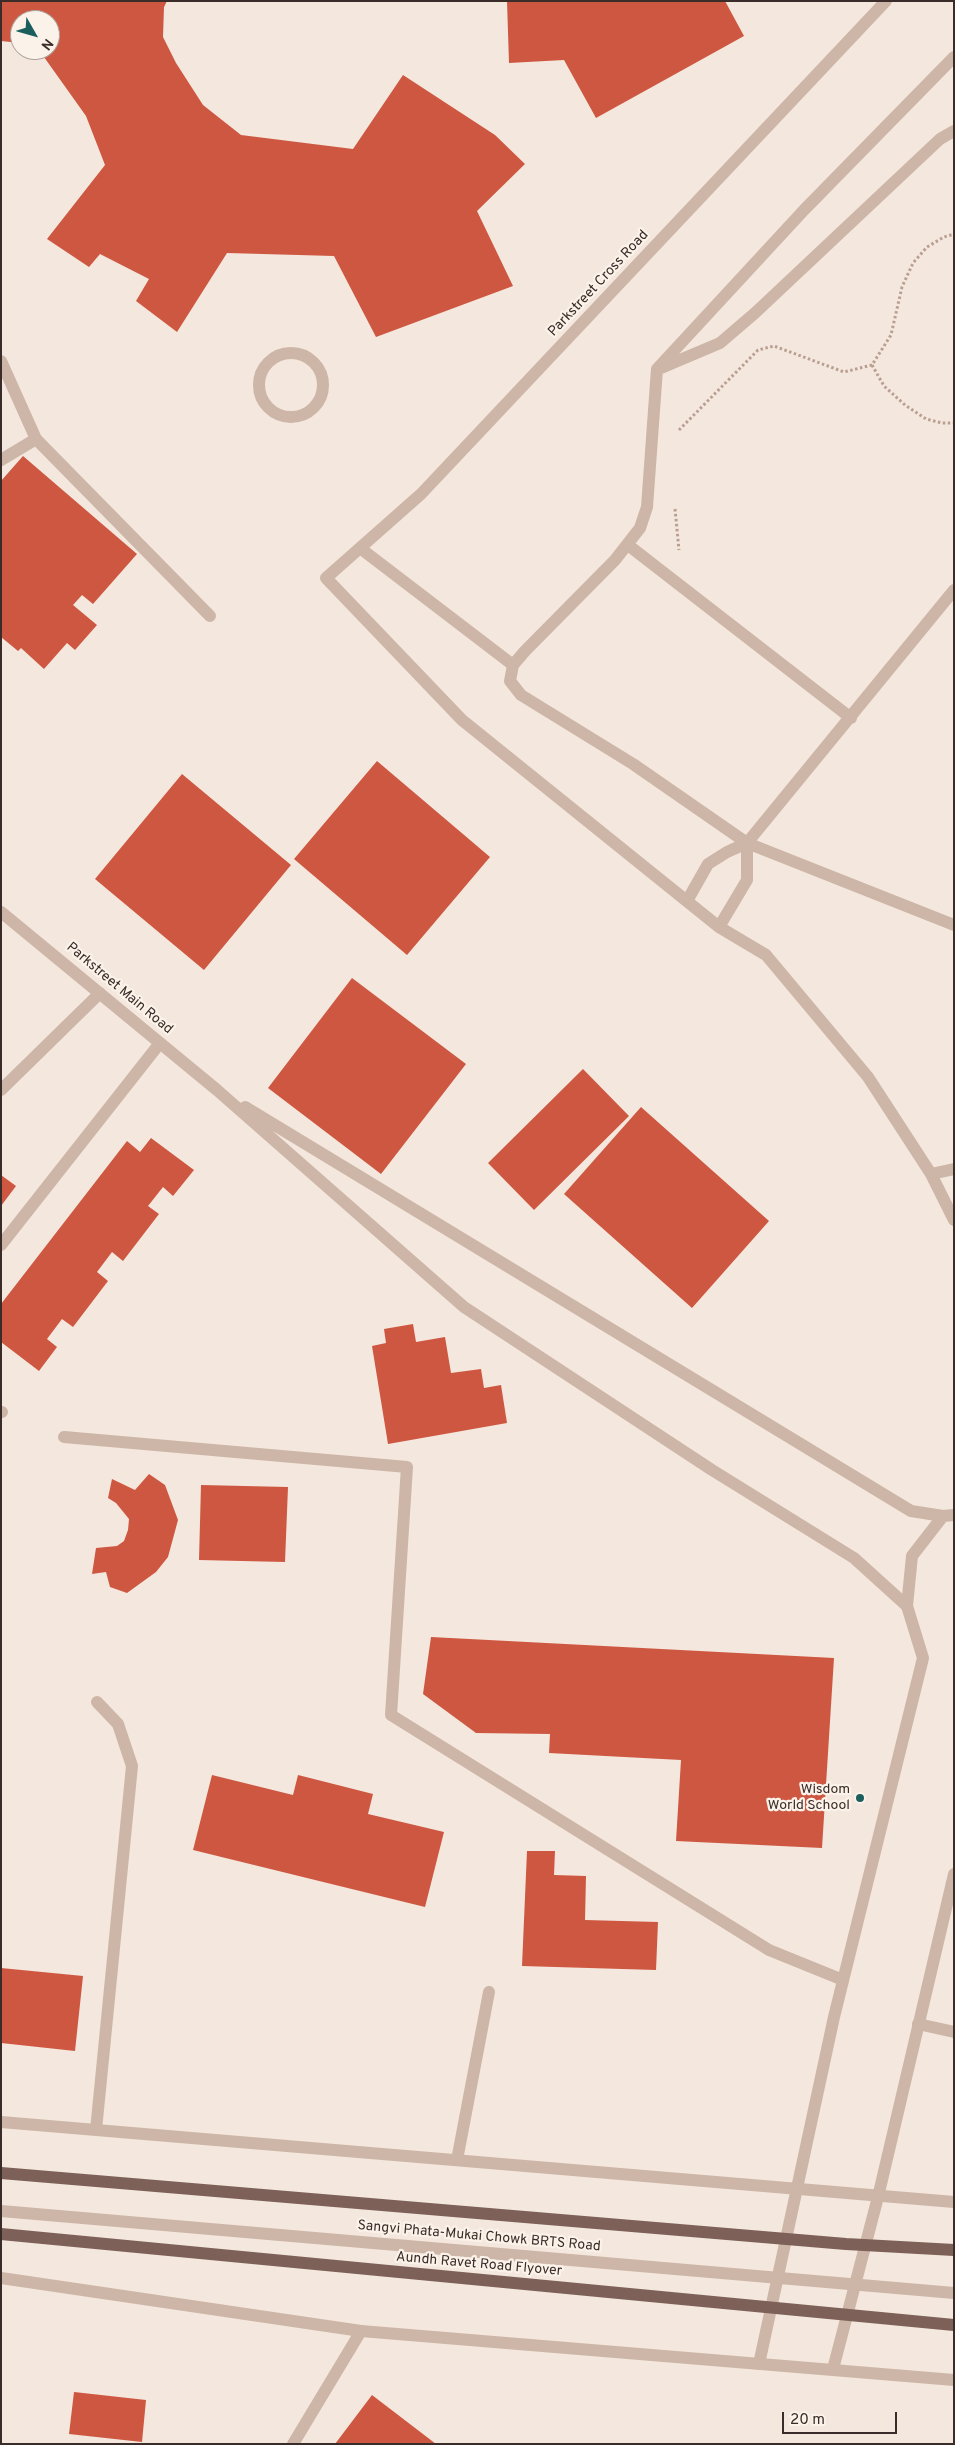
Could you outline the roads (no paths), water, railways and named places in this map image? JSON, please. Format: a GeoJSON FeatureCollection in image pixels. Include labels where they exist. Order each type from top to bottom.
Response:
{"type":"FeatureCollection","features":[{"type":"Feature","properties":{"kind":"main road"},"geometry":{"type":"LineString","coordinates":[[1,2173],[836,2243],[954,2250]]}},
{"type":"Feature","properties":{"kind":"main road","name":"Aundh Ravet Road Flyover"},"geometry":{"type":"LineString","coordinates":[[1,2234],[954,2325]]}},
{"type":"Feature","properties":{"kind":"street","name":"Parkstreet Cross Road"},"geometry":{"type":"LineString","coordinates":[[687,901],[462,720],[326,578],[421,494],[886,1]]}},
{"type":"Feature","properties":{"kind":"street"},"geometry":{"type":"LineString","coordinates":[[954,57],[804,210],[657,369],[647,507],[640,528],[628,545],[513,665],[510,681],[521,695],[634,764],[747,843],[954,925]]}},
{"type":"Feature","properties":{"kind":"street"},"geometry":{"type":"LineString","coordinates":[[657,369],[720,343],[755,313],[940,139],[954,131]]}},
{"type":"Feature","properties":{"kind":"street"},"geometry":{"type":"LineString","coordinates":[[284,354],[305,356],[314,362],[320,371],[323,392],[319,402],[312,410],[293,418],[283,417],[265,405],[259,384],[261,374],[270,361],[284,354]]}},
{"type":"Feature","properties":{"kind":"street"},"geometry":{"type":"LineString","coordinates":[[1,361],[36,439],[210,616]]}},
{"type":"Feature","properties":{"kind":"street"},"geometry":{"type":"LineString","coordinates":[[1,460],[36,439]]}},
{"type":"Feature","properties":{"kind":"street"},"geometry":{"type":"LineString","coordinates":[[628,545],[851,718]]}},
{"type":"Feature","properties":{"kind":"street"},"geometry":{"type":"LineString","coordinates":[[360,548],[513,665]]}},
{"type":"Feature","properties":{"kind":"street"},"geometry":{"type":"LineString","coordinates":[[954,590],[747,843],[727,852],[708,864],[687,901],[719,926],[766,955],[868,1076],[931,1174],[954,1220]]}},
{"type":"Feature","properties":{"kind":"street"},"geometry":{"type":"LineString","coordinates":[[719,926],[747,880],[747,843]]}},
{"type":"Feature","properties":{"kind":"street","name":"Parkstreet Main Road"},"geometry":{"type":"LineString","coordinates":[[1,912],[217,1090]]}},
{"type":"Feature","properties":{"kind":"street"},"geometry":{"type":"LineString","coordinates":[[1,1090],[100,993]]}},
{"type":"Feature","properties":{"kind":"street"},"geometry":{"type":"LineString","coordinates":[[1,1245],[160,1043]]}},
{"type":"Feature","properties":{"kind":"street"},"geometry":{"type":"LineString","coordinates":[[217,1090],[911,1511],[948,1516]]}},
{"type":"Feature","properties":{"kind":"street"},"geometry":{"type":"LineString","coordinates":[[217,1090],[464,1308],[712,1470],[854,1558],[907,1606]]}},
{"type":"Feature","properties":{"kind":"street"},"geometry":{"type":"LineString","coordinates":[[931,1174],[954,1169]]}},
{"type":"Feature","properties":{"kind":"street"},"geometry":{"type":"LineString","coordinates":[[64,1437],[407,1467],[391,1715],[769,1950],[843,1980]]}},
{"type":"Feature","properties":{"kind":"street"},"geometry":{"type":"LineString","coordinates":[[759,2364],[843,1980],[924,1658],[907,1606],[912,1556],[948,1516]]}},
{"type":"Feature","properties":{"kind":"street"},"geometry":{"type":"LineString","coordinates":[[96,2130],[132,1766],[118,1724],[97,1702]]}},
{"type":"Feature","properties":{"kind":"street"},"geometry":{"type":"LineString","coordinates":[[833,2369],[878,2197],[954,1874]]}},
{"type":"Feature","properties":{"kind":"street"},"geometry":{"type":"LineString","coordinates":[[457,2160],[488,1992]]}},
{"type":"Feature","properties":{"kind":"street"},"geometry":{"type":"LineString","coordinates":[[918,2024],[954,2032]]}},
{"type":"Feature","properties":{"kind":"street"},"geometry":{"type":"LineString","coordinates":[[1,2122],[954,2202]]}},
{"type":"Feature","properties":{"kind":"street","name":"Sangvi Phata-Mukai Chowk BRTS Road"},"geometry":{"type":"LineString","coordinates":[[1,2210],[954,2293]]}},
{"type":"Feature","properties":{"kind":"street"},"geometry":{"type":"LineString","coordinates":[[1,2278],[361,2331],[954,2380]]}},
{"type":"Feature","properties":{"kind":"street"},"geometry":{"type":"LineString","coordinates":[[293,2444],[361,2331]]}},
{"type":"Feature","properties":{"kind":"place","name":"Wisdom World School"},"geometry":{"type":"Point","coordinates":[860,1798]}}]}
